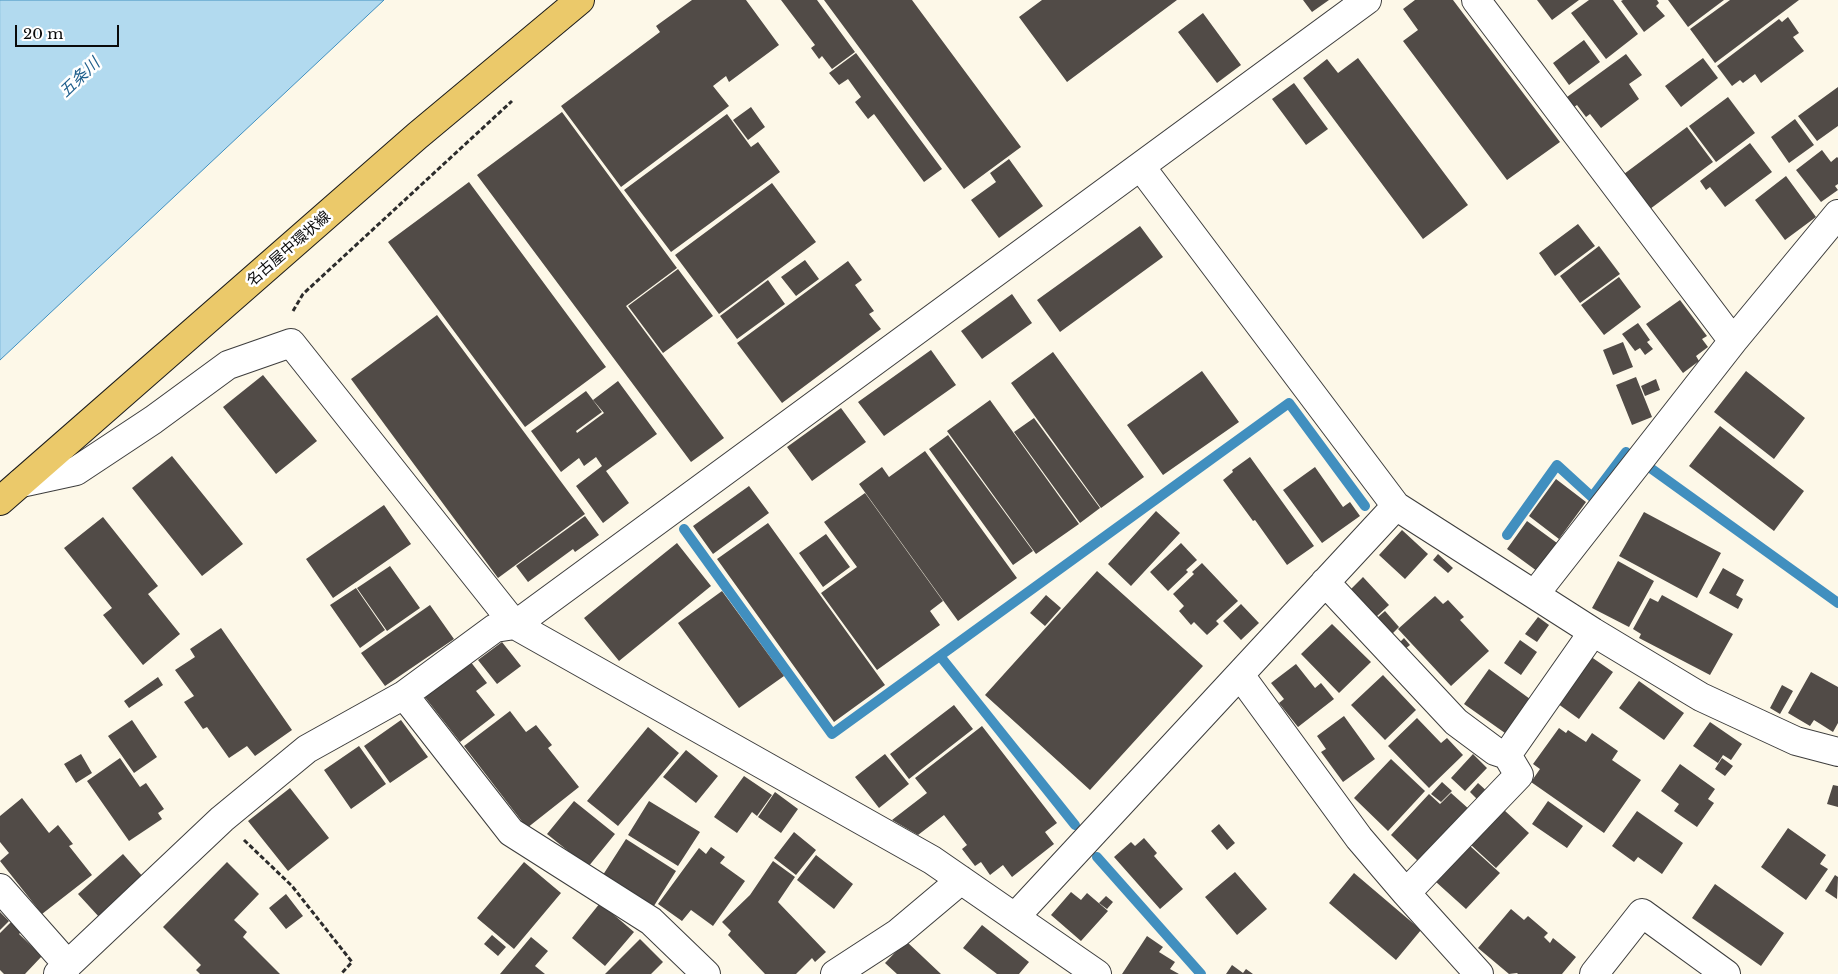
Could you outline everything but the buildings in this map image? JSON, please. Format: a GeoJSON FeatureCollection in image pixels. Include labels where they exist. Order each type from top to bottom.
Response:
{"type":"FeatureCollection","features":[{"type":"Feature","properties":{"kind":"main road","name":"名古屋中環状線"},"geometry":{"type":"LineString","coordinates":[[0,501],[417,136],[580,0]]}},
{"type":"Feature","properties":{"kind":"street"},"geometry":{"type":"LineString","coordinates":[[0,888],[63,969],[222,819],[307,749],[404,695],[495,628],[515,625],[1367,0]]}},
{"type":"Feature","properties":{"kind":"street"},"geometry":{"type":"LineString","coordinates":[[1476,0],[1733,341]]}},
{"type":"Feature","properties":{"kind":"street"},"geometry":{"type":"LineString","coordinates":[[1140,167],[1396,506],[1700,697],[1796,741],[1838,752]]}},
{"type":"Feature","properties":{"kind":"street"},"geometry":{"type":"LineString","coordinates":[[1535,594],[1733,341],[1838,214]]}},
{"type":"Feature","properties":{"kind":"street"},"geometry":{"type":"LineString","coordinates":[[21,483],[76,471],[153,420],[228,365],[291,343],[515,625],[932,860],[1097,974]]}},
{"type":"Feature","properties":{"kind":"street"},"geometry":{"type":"LineString","coordinates":[[1015,918],[1396,506]]}},
{"type":"Feature","properties":{"kind":"street"},"geometry":{"type":"LineString","coordinates":[[1325,582],[1456,722],[1495,751],[1507,755],[1519,775],[1406,893]]}},
{"type":"Feature","properties":{"kind":"street"},"geometry":{"type":"LineString","coordinates":[[1507,755],[1594,632]]}},
{"type":"Feature","properties":{"kind":"street"},"geometry":{"type":"LineString","coordinates":[[1240,675],[1359,838],[1479,974]]}},
{"type":"Feature","properties":{"kind":"street"},"geometry":{"type":"LineString","coordinates":[[404,695],[511,832],[651,921],[706,974]]}},
{"type":"Feature","properties":{"kind":"street"},"geometry":{"type":"LineString","coordinates":[[835,974],[898,932],[961,880]]}},
{"type":"Feature","properties":{"kind":"street"},"geometry":{"type":"LineString","coordinates":[[1594,974],[1642,913],[1726,974]]}},
{"type":"Feature","properties":{"kind":"path"},"geometry":{"type":"LineString","coordinates":[[291,343],[284,327],[303,294],[513,100]]}},
{"type":"Feature","properties":{"kind":"path"},"geometry":{"type":"LineString","coordinates":[[222,819],[292,886],[352,962],[341,974]]}},
{"type":"Feature","properties":{"kind":"water","name":"五条川"},"geometry":{"type":"Polygon","coordinates":[[[0,0],[384,0],[0,360],[0,0]]]}},
{"type":"Feature","properties":{"kind":"waterway"},"geometry":{"type":"LineString","coordinates":[[684,529],[832,734],[1289,403],[1365,506]]}},
{"type":"Feature","properties":{"kind":"waterway"},"geometry":{"type":"LineString","coordinates":[[1507,535],[1557,465],[1592,497],[1626,452]]}},
{"type":"Feature","properties":{"kind":"waterway"},"geometry":{"type":"LineString","coordinates":[[1649,467],[1838,603]]}},
{"type":"Feature","properties":{"kind":"waterway"},"geometry":{"type":"LineString","coordinates":[[940,656],[1075,825]]}},
{"type":"Feature","properties":{"kind":"waterway"},"geometry":{"type":"LineString","coordinates":[[1097,857],[1201,974]]}}]}
